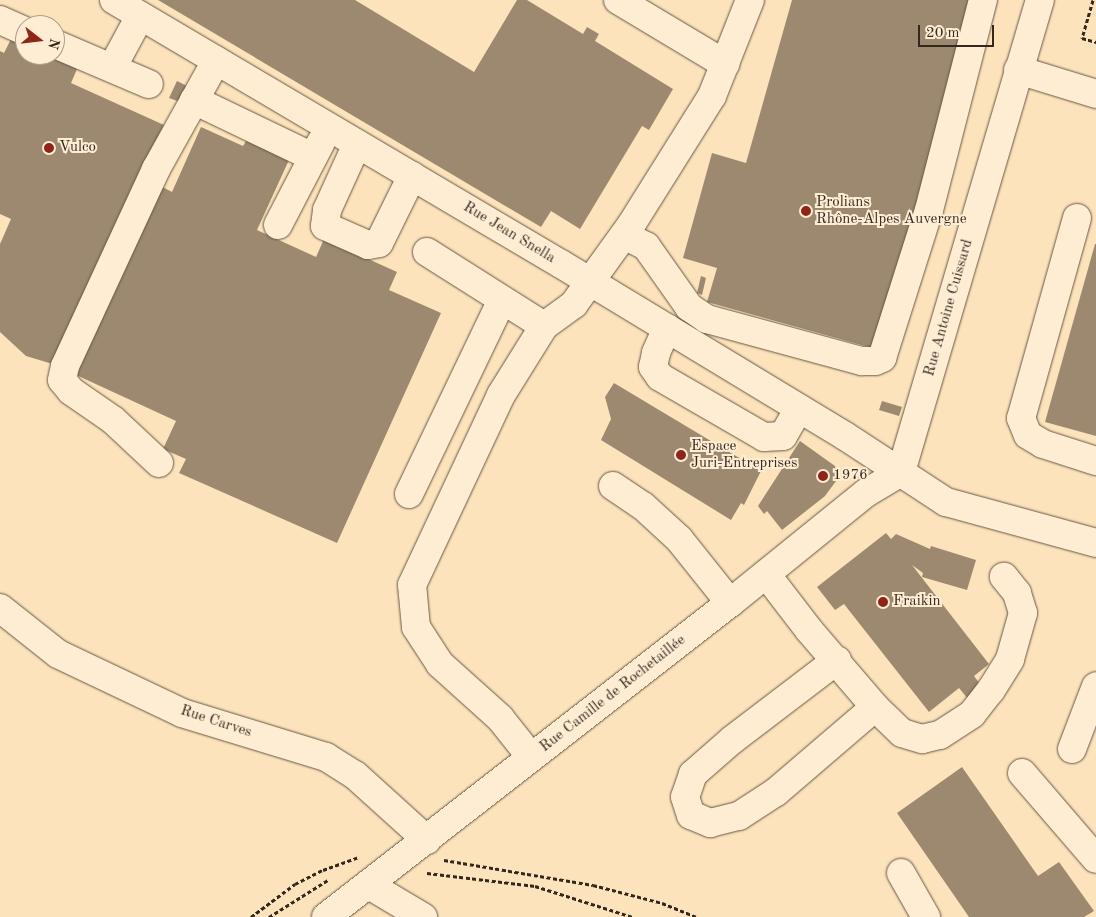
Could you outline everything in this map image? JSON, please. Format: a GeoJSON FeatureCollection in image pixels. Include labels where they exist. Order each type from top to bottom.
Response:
{"type":"FeatureCollection","features":[{"type":"Feature","properties":{"kind":"street","name":"Rue Jean Snella"},"geometry":{"type":"LineString","coordinates":[[114,0],[667,328],[799,408],[946,502],[1096,543]]}},
{"type":"Feature","properties":{"kind":"street"},"geometry":{"type":"LineString","coordinates":[[618,0],[725,64]]}},
{"type":"Feature","properties":{"kind":"street"},"geometry":{"type":"LineString","coordinates":[[531,757],[500,718],[440,664],[416,627],[412,585],[501,395],[544,326],[574,304],[624,235],[712,96],[750,0]]}},
{"type":"Feature","properties":{"kind":"street"},"geometry":{"type":"LineString","coordinates":[[624,235],[646,246],[689,307],[707,319],[862,361],[875,361],[882,358],[929,210],[983,0]]}},
{"type":"Feature","properties":{"kind":"street","name":"Rue Antoine Cuissard"},"geometry":{"type":"LineString","coordinates":[[901,472],[1040,0]]}},
{"type":"Feature","properties":{"kind":"street"},"geometry":{"type":"LineString","coordinates":[[112,68],[140,16]]}},
{"type":"Feature","properties":{"kind":"street"},"geometry":{"type":"LineString","coordinates":[[0,20],[15,27]]}},
{"type":"Feature","properties":{"kind":"street"},"geometry":{"type":"LineString","coordinates":[[65,48],[149,84]]}},
{"type":"Feature","properties":{"kind":"street"},"geometry":{"type":"LineString","coordinates":[[159,463],[113,420],[72,391],[62,380],[64,366],[152,178],[216,61]]}},
{"type":"Feature","properties":{"kind":"street"},"geometry":{"type":"LineString","coordinates":[[1018,70],[1096,94]]}},
{"type":"Feature","properties":{"kind":"street"},"geometry":{"type":"LineString","coordinates":[[194,100],[313,157]]}},
{"type":"Feature","properties":{"kind":"street"},"geometry":{"type":"LineString","coordinates":[[278,225],[328,127]]}},
{"type":"Feature","properties":{"kind":"street"},"geometry":{"type":"LineString","coordinates":[[357,144],[327,210],[325,226],[368,245],[379,244],[412,176]]}},
{"type":"Feature","properties":{"kind":"street"},"geometry":{"type":"LineString","coordinates":[[1077,218],[1021,418],[1028,435],[1035,440],[1096,461]]}},
{"type":"Feature","properties":{"kind":"street"},"geometry":{"type":"LineString","coordinates":[[427,252],[544,326]]}},
{"type":"Feature","properties":{"kind":"street"},"geometry":{"type":"LineString","coordinates":[[409,494],[502,300]]}},
{"type":"Feature","properties":{"kind":"street"},"geometry":{"type":"LineString","coordinates":[[667,328],[656,352],[653,367],[660,377],[764,437],[783,436],[799,408]]}},
{"type":"Feature","properties":{"kind":"street","name":"Rue Camille de Rochetaillée"},"geometry":{"type":"LineString","coordinates":[[326,917],[730,604],[866,493],[901,472]]}},
{"type":"Feature","properties":{"kind":"street"},"geometry":{"type":"LineString","coordinates":[[613,486],[643,506],[679,539],[730,604]]}},
{"type":"Feature","properties":{"kind":"street"},"geometry":{"type":"LineString","coordinates":[[766,574],[809,630],[876,707],[902,733],[922,739],[940,735],[972,714],[996,684],[1016,642],[1023,613],[1017,593],[1004,577]]}},
{"type":"Feature","properties":{"kind":"street","name":"Rue Carves"},"geometry":{"type":"LineString","coordinates":[[0,608],[58,654],[182,713],[326,757],[356,775],[423,917]]}},
{"type":"Feature","properties":{"kind":"street"},"geometry":{"type":"LineString","coordinates":[[837,660],[732,740],[693,774],[685,797],[691,815],[710,823],[739,816],[776,792],[876,707]]}},
{"type":"Feature","properties":{"kind":"street"},"geometry":{"type":"LineString","coordinates":[[1072,749],[1096,686]]}},
{"type":"Feature","properties":{"kind":"street"},"geometry":{"type":"LineString","coordinates":[[1022,773],[1096,859]]}},
{"type":"Feature","properties":{"kind":"street"},"geometry":{"type":"LineString","coordinates":[[901,873],[926,917]]}},
{"type":"Feature","properties":{"kind":"path"},"geometry":{"type":"LineString","coordinates":[[1093,0],[1082,38],[1096,42]]}},
{"type":"Feature","properties":{"kind":"path"},"geometry":{"type":"LineString","coordinates":[[251,917],[295,884],[323,870],[362,857]]}},
{"type":"Feature","properties":{"kind":"path"},"geometry":{"type":"LineString","coordinates":[[398,863],[535,886],[633,917]]}},
{"type":"Feature","properties":{"kind":"path"},"geometry":{"type":"LineString","coordinates":[[398,863],[593,885],[662,902],[696,917]]}},
{"type":"Feature","properties":{"kind":"building"},"geometry":{"type":"Polygon","coordinates":[[[158,0],[355,0],[474,72],[517,0],[527,0],[583,34],[587,27],[599,34],[595,41],[673,89],[649,130],[642,126],[580,229],[551,211],[541,227],[158,0]]]}},
{"type":"Feature","properties":{"kind":"building","name":"Prolians Rhône-Alpes Auvergne"},"geometry":{"type":"Polygon","coordinates":[[[792,0],[974,0],[876,349],[707,302],[717,268],[683,258],[712,153],[746,163],[792,0]]]}},
{"type":"Feature","properties":{"kind":"building"},"geometry":{"type":"Polygon","coordinates":[[[11,39],[15,41],[15,65],[65,65],[65,63],[77,69],[71,83],[164,125],[56,365],[26,356],[0,332],[0,244],[11,219],[0,214],[0,51],[4,53],[11,39]]]}},
{"type":"Feature","properties":{"kind":"building"},"geometry":{"type":"Polygon","coordinates":[[[177,81],[187,86],[180,102],[169,98],[177,81]]]}},
{"type":"Feature","properties":{"kind":"building"},"geometry":{"type":"Polygon","coordinates":[[[201,127],[243,146],[246,141],[289,160],[257,230],[316,257],[324,239],[397,272],[389,290],[441,313],[337,543],[179,473],[186,459],[163,449],[176,421],[74,374],[159,185],[172,192],[201,127]]]}},
{"type":"Feature","properties":{"kind":"building"},"geometry":{"type":"Polygon","coordinates":[[[1096,244],[1096,436],[1045,422],[1096,244]]]}},
{"type":"Feature","properties":{"kind":"building"},"geometry":{"type":"Polygon","coordinates":[[[701,276],[706,278],[702,295],[697,293],[701,276]]]}},
{"type":"Feature","properties":{"kind":"building","name":"Espace Juri-Entreprises"},"geometry":{"type":"Polygon","coordinates":[[[614,383],[761,471],[744,505],[741,503],[731,520],[601,440],[611,419],[605,397],[614,383]]]}},
{"type":"Feature","properties":{"kind":"building"},"geometry":{"type":"Polygon","coordinates":[[[882,401],[902,407],[899,416],[879,410],[882,401]]]}},
{"type":"Feature","properties":{"kind":"building"},"geometry":{"type":"Polygon","coordinates":[[[800,441],[835,466],[839,477],[825,496],[782,530],[767,511],[764,514],[758,506],[800,441]]]}},
{"type":"Feature","properties":{"kind":"building"},"geometry":{"type":"Polygon","coordinates":[[[886,533],[891,539],[896,534],[930,549],[931,546],[976,560],[967,590],[922,577],[923,573],[912,565],[989,664],[974,676],[983,688],[968,699],[959,688],[929,712],[844,604],[835,610],[817,587],[886,533]]]}},
{"type":"Feature","properties":{"kind":"building"},"geometry":{"type":"Polygon","coordinates":[[[962,767],[1038,876],[1059,862],[1094,911],[1084,917],[969,917],[897,813],[962,767]]]}},
{"type":"Feature","properties":{"kind":"place","name":"Vulco"},"geometry":{"type":"Point","coordinates":[49,148]}},
{"type":"Feature","properties":{"kind":"place","name":"Prolians Rhône-Alpes Auvergne"},"geometry":{"type":"Point","coordinates":[806,211]}},
{"type":"Feature","properties":{"kind":"place","name":"Espace Juri-Entreprises"},"geometry":{"type":"Point","coordinates":[681,455]}},
{"type":"Feature","properties":{"kind":"place","name":"1976"},"geometry":{"type":"Point","coordinates":[823,476]}},
{"type":"Feature","properties":{"kind":"place","name":"Fraikin"},"geometry":{"type":"Point","coordinates":[883,602]}}]}
